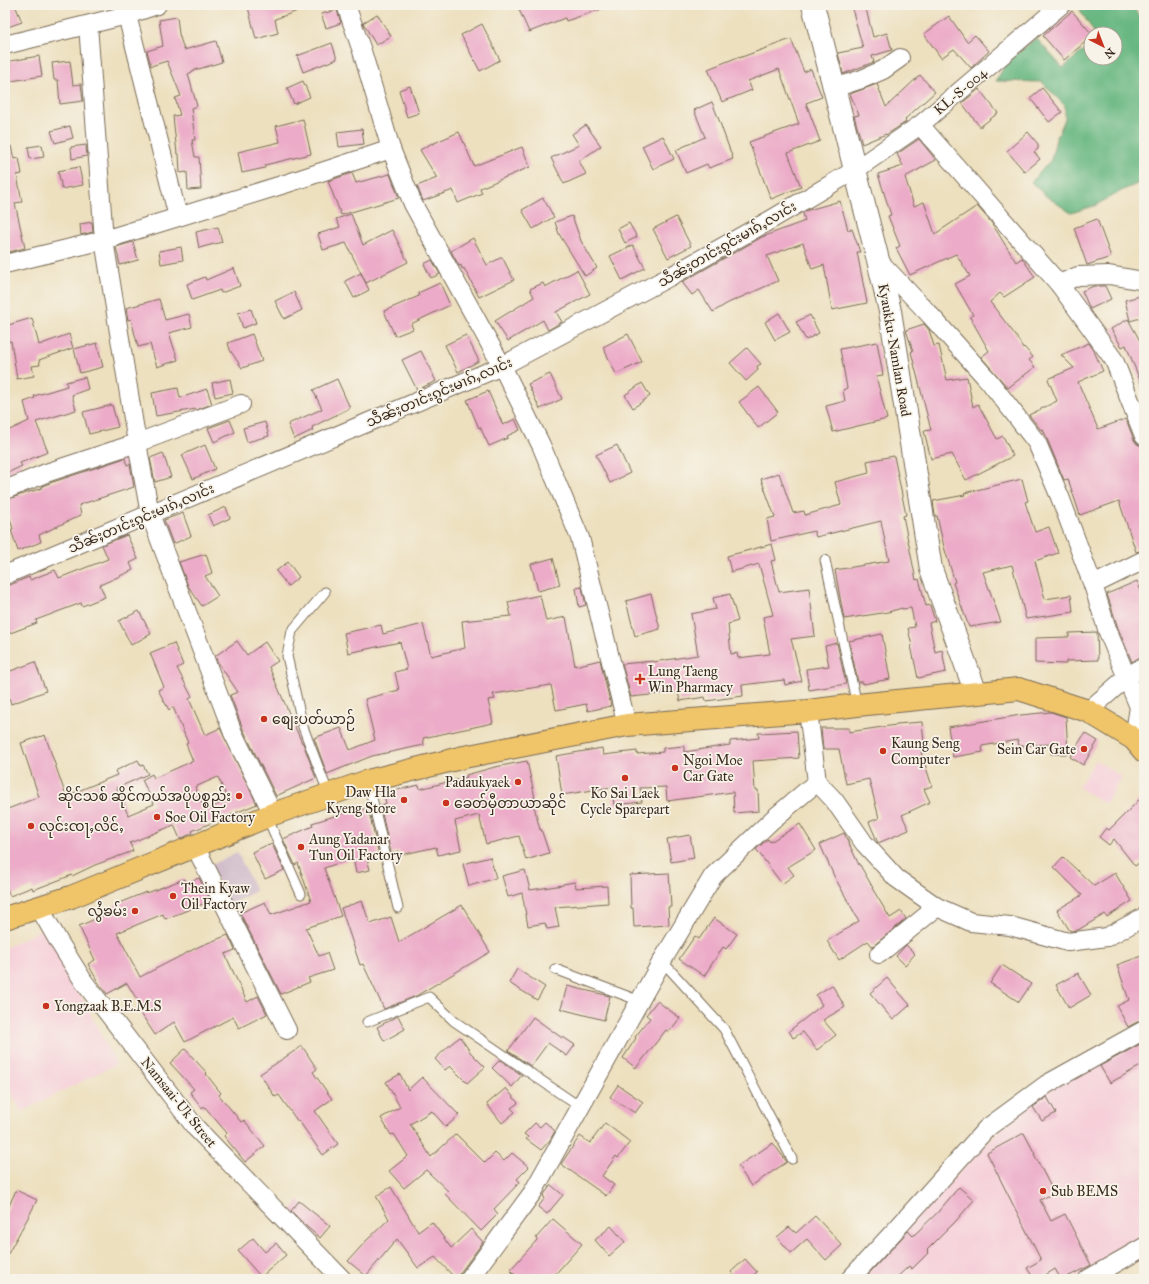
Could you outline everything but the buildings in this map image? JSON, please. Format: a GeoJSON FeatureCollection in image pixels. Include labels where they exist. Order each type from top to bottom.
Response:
{"type":"FeatureCollection","features":[{"type":"Feature","properties":{"kind":"highway"},"geometry":{"type":"LineString","coordinates":[[5,918],[71,897],[270,816],[368,781],[464,757],[627,725],[808,711],[1019,689],[1088,711],[1139,745]]}},
{"type":"Feature","properties":{"kind":"street"},"geometry":{"type":"LineString","coordinates":[[5,44],[127,15],[157,5]]}},
{"type":"Feature","properties":{"kind":"street"},"geometry":{"type":"LineString","coordinates":[[346,5],[362,51],[391,149],[413,204],[502,366],[541,445],[580,538],[627,725]]}},
{"type":"Feature","properties":{"kind":"street","name":"Kyaukku-Namlan Road"},"geometry":{"type":"LineString","coordinates":[[813,5],[890,311],[931,569],[976,693]]}},
{"type":"Feature","properties":{"kind":"street","name":"KL-S-004"},"geometry":{"type":"LineString","coordinates":[[854,170],[920,125],[1061,5]]}},
{"type":"Feature","properties":{"kind":"street"},"geometry":{"type":"LineString","coordinates":[[127,15],[178,217]]}},
{"type":"Feature","properties":{"kind":"street"},"geometry":{"type":"LineString","coordinates":[[88,25],[104,240],[150,514],[234,733],[270,816]]}},
{"type":"Feature","properties":{"kind":"street"},"geometry":{"type":"LineString","coordinates":[[834,88],[862,79],[883,70],[900,58]]}},
{"type":"Feature","properties":{"kind":"street"},"geometry":{"type":"LineString","coordinates":[[920,125],[1059,284],[1114,360],[1144,436]]}},
{"type":"Feature","properties":{"kind":"street"},"geometry":{"type":"LineString","coordinates":[[5,264],[104,240],[391,149]]}},
{"type":"Feature","properties":{"kind":"street","name":"သဵၼ်ႈတၢင်းၵွင်းမၢၵ်ႇလၢင်း"},"geometry":{"type":"LineString","coordinates":[[5,575],[502,366],[671,276],[772,219],[854,170]]}},
{"type":"Feature","properties":{"kind":"street"},"geometry":{"type":"LineString","coordinates":[[878,260],[989,381],[1037,443],[1060,497],[1108,632],[1139,707],[1139,745]]}},
{"type":"Feature","properties":{"kind":"street"},"geometry":{"type":"LineString","coordinates":[[1059,284],[1078,276],[1109,275],[1144,281]]}},
{"type":"Feature","properties":{"kind":"street"},"geometry":{"type":"LineString","coordinates":[[5,490],[46,473],[137,443],[241,404]]}},
{"type":"Feature","properties":{"kind":"street"},"geometry":{"type":"LineString","coordinates":[[1092,585],[1144,560]]}},
{"type":"Feature","properties":{"kind":"street"},"geometry":{"type":"LineString","coordinates":[[1088,711],[1127,678],[1144,666]]}},
{"type":"Feature","properties":{"kind":"street"},"geometry":{"type":"LineString","coordinates":[[808,711],[817,782],[834,800],[864,843],[896,878],[937,907],[971,922],[1010,926],[1068,942],[1107,938],[1144,917]]}},
{"type":"Feature","properties":{"kind":"street"},"geometry":{"type":"LineString","coordinates":[[470,1279],[533,1192],[662,960],[713,876],[772,820],[817,782]]}},
{"type":"Feature","properties":{"kind":"street"},"geometry":{"type":"LineString","coordinates":[[195,846],[287,1030]]}},
{"type":"Feature","properties":{"kind":"street","name":"Namsaai-Uk Street"},"geometry":{"type":"LineString","coordinates":[[39,907],[84,982],[196,1128],[342,1279]]}},
{"type":"Feature","properties":{"kind":"street"},"geometry":{"type":"LineString","coordinates":[[879,954],[937,907]]}},
{"type":"Feature","properties":{"kind":"street"},"geometry":{"type":"LineString","coordinates":[[850,1279],[988,1128],[1047,1084],[1144,1030]]}},
{"type":"Feature","properties":{"kind":"street"},"geometry":{"type":"LineString","coordinates":[[1088,1279],[1144,1247]]}},
{"type":"Feature","properties":{"kind":"lane"},"geometry":{"type":"LineString","coordinates":[[825,560],[857,705]]}},
{"type":"Feature","properties":{"kind":"lane"},"geometry":{"type":"LineString","coordinates":[[324,592],[292,631],[287,656],[302,727],[329,795]]}},
{"type":"Feature","properties":{"kind":"lane"},"geometry":{"type":"LineString","coordinates":[[368,781],[398,908]]}},
{"type":"Feature","properties":{"kind":"lane"},"geometry":{"type":"LineString","coordinates":[[270,816],[301,894]]}},
{"type":"Feature","properties":{"kind":"lane"},"geometry":{"type":"LineString","coordinates":[[662,960],[724,1029],[792,1159]]}},
{"type":"Feature","properties":{"kind":"lane"},"geometry":{"type":"LineString","coordinates":[[555,969],[640,1001]]}},
{"type":"Feature","properties":{"kind":"lane"},"geometry":{"type":"LineString","coordinates":[[367,1022],[428,997],[454,1021],[580,1107]]}},
{"type":"Feature","properties":{"kind":"shaded area"},"geometry":{"type":"Polygon","coordinates":[[[1096,760],[1122,777],[1105,804],[1078,787],[1096,760]]]}},
{"type":"Feature","properties":{"kind":"shaded area"},"geometry":{"type":"Polygon","coordinates":[[[237,852],[256,891],[229,905],[210,866],[237,852]]]}},
{"type":"Feature","properties":{"kind":"shaded area","name":"Yongzaak B.E.M.S"},"geometry":{"type":"Polygon","coordinates":[[[46,927],[116,1064],[21,1112],[5,1080],[5,948],[46,927]]]}},
{"type":"Feature","properties":{"kind":"shaded area","name":"Sub BEMS"},"geometry":{"type":"Polygon","coordinates":[[[1144,1036],[1144,1241],[1075,1279],[857,1279],[1027,1102],[1144,1036]]]}},
{"type":"Feature","properties":{"kind":"green space"},"geometry":{"type":"Polygon","coordinates":[[[1088,5],[1132,5],[1144,24],[1144,181],[1123,190],[1094,206],[1071,213],[1046,196],[1031,182],[1051,160],[1056,139],[1065,119],[1065,106],[1042,82],[996,81],[1007,62],[1036,38],[1063,68],[1083,51],[1083,66],[1123,66],[1123,26],[1090,26],[1080,10],[1088,5]]]}},
{"type":"Feature","properties":{"kind":"place","name":"Lung Taeng Win Pharmacy"},"geometry":{"type":"Point","coordinates":[640,679]}},
{"type":"Feature","properties":{"kind":"place","name":"စျေးပတ်ယာဉ်"},"geometry":{"type":"Point","coordinates":[264,719]}},
{"type":"Feature","properties":{"kind":"place","name":"Sein Car Gate"},"geometry":{"type":"Point","coordinates":[1084,749]}},
{"type":"Feature","properties":{"kind":"place","name":"Kaung Seng Computer"},"geometry":{"type":"Point","coordinates":[883,751]}},
{"type":"Feature","properties":{"kind":"place","name":"Ngoi Moe Car Gate"},"geometry":{"type":"Point","coordinates":[675,768]}},
{"type":"Feature","properties":{"kind":"place","name":"Ko Sai Laek Cycle Sparepart"},"geometry":{"type":"Point","coordinates":[625,778]}},
{"type":"Feature","properties":{"kind":"place","name":"Padaukyaek"},"geometry":{"type":"Point","coordinates":[518,782]}},
{"type":"Feature","properties":{"kind":"place","name":"ဆိုင်သစ် ဆိုင်ကယ်အပိုပစ္စည်း"},"geometry":{"type":"Point","coordinates":[239,796]}},
{"type":"Feature","properties":{"kind":"place","name":"Daw Hla Kyeng Store"},"geometry":{"type":"Point","coordinates":[404,800]}},
{"type":"Feature","properties":{"kind":"place","name":"ခေတ်မှီတာယာဆိုင်"},"geometry":{"type":"Point","coordinates":[446,803]}},
{"type":"Feature","properties":{"kind":"place","name":"Soe Oil Factory"},"geometry":{"type":"Point","coordinates":[157,817]}},
{"type":"Feature","properties":{"kind":"place","name":"လုင်းၸႃႇလိင်ႇ"},"geometry":{"type":"Point","coordinates":[31,826]}},
{"type":"Feature","properties":{"kind":"place","name":"Aung Yadanar Tun Oil Factory"},"geometry":{"type":"Point","coordinates":[301,847]}},
{"type":"Feature","properties":{"kind":"place","name":"Thein Kyaw Oil Factory"},"geometry":{"type":"Point","coordinates":[173,896]}},
{"type":"Feature","properties":{"kind":"place","name":"လွႆၶမ်း"},"geometry":{"type":"Point","coordinates":[135,911]}},
{"type":"Feature","properties":{"kind":"place","name":"Yongzaak B.E.M.S"},"geometry":{"type":"Point","coordinates":[46,1006]}},
{"type":"Feature","properties":{"kind":"place","name":"Sub BEMS"},"geometry":{"type":"Point","coordinates":[1043,1191]}}]}
